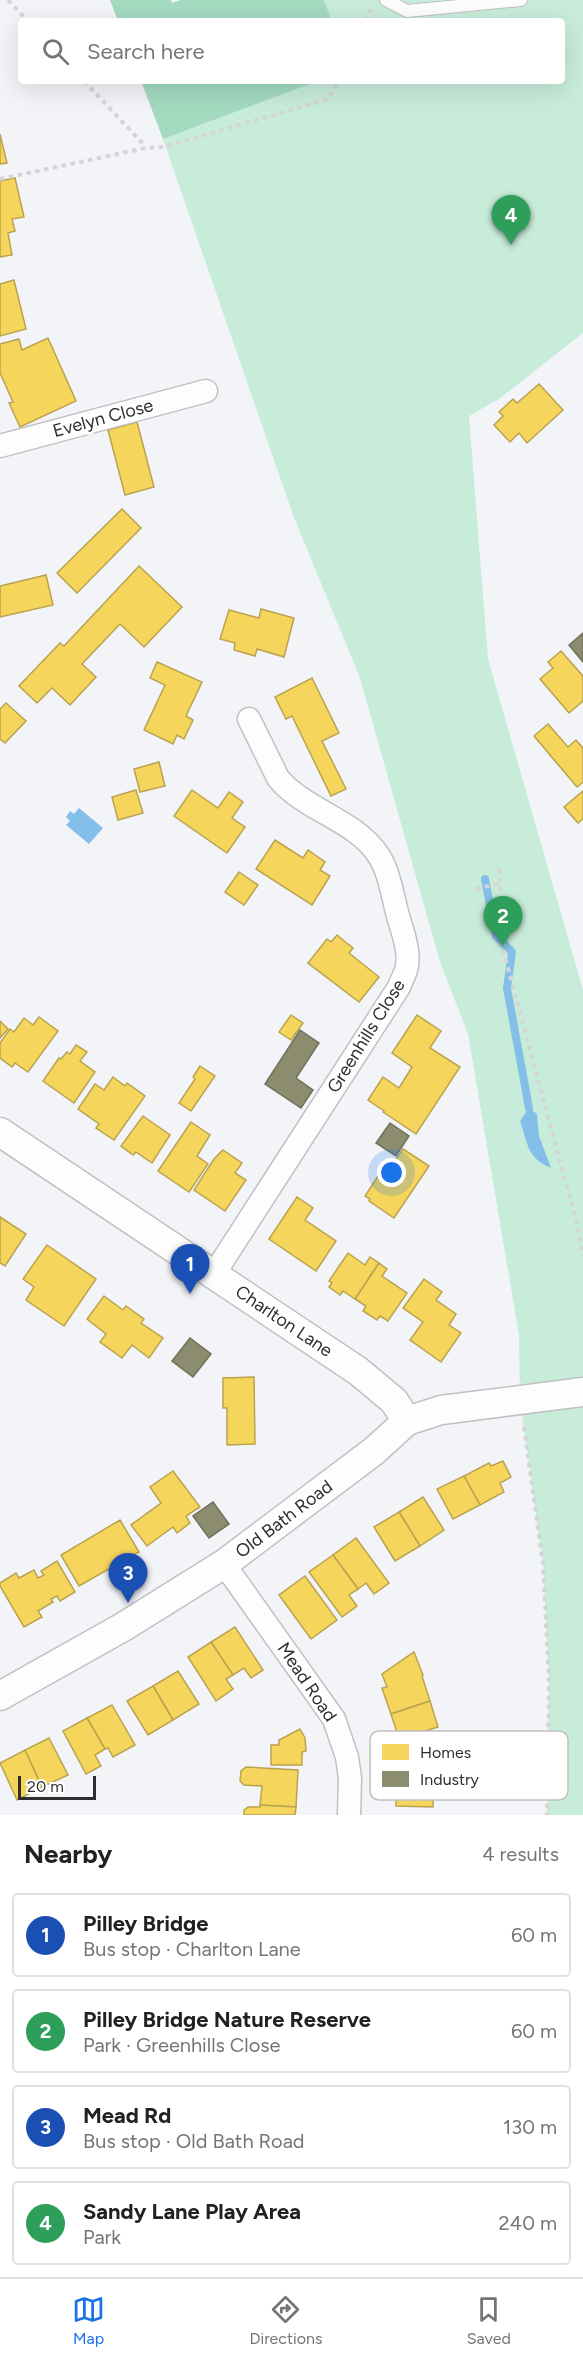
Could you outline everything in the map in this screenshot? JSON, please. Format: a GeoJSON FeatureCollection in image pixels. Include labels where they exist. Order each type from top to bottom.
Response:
{"type":"FeatureCollection","features":[{"type":"Feature","properties":{"kind":"street","name":"Evelyn Close"},"geometry":{"type":"LineString","coordinates":[[0,446],[206,391]]}},
{"type":"Feature","properties":{"kind":"street","name":"Greenhills Close"},"geometry":{"type":"LineString","coordinates":[[214,1274],[399,987],[407,966],[405,944],[386,869],[378,854],[355,831],[297,796],[284,785],[278,778],[249,719]]}},
{"type":"Feature","properties":{"kind":"street","name":"Charlton Lane"},"geometry":{"type":"LineString","coordinates":[[0,1132],[358,1371],[394,1401],[407,1421]]}},
{"type":"Feature","properties":{"kind":"street","name":"Old Bath Road"},"geometry":{"type":"LineString","coordinates":[[0,1696],[123,1627],[224,1564],[374,1451],[407,1421],[441,1410],[583,1392]]}},
{"type":"Feature","properties":{"kind":"street","name":"Mead Road"},"geometry":{"type":"LineString","coordinates":[[224,1564],[334,1719],[347,1757],[350,1778],[349,1815]]}},
{"type":"Feature","properties":{"kind":"lane"},"geometry":{"type":"LineString","coordinates":[[386,0],[407,10],[521,0]]}},
{"type":"Feature","properties":{"kind":"path"},"geometry":{"type":"LineString","coordinates":[[8,0],[25,18]]}},
{"type":"Feature","properties":{"kind":"path"},"geometry":{"type":"LineString","coordinates":[[87,84],[146,147]]}},
{"type":"Feature","properties":{"kind":"path"},"geometry":{"type":"LineString","coordinates":[[0,179],[146,147],[165,147],[328,99],[337,84]]}},
{"type":"Feature","properties":{"kind":"path"},"geometry":{"type":"LineString","coordinates":[[499,869],[503,944],[509,974],[578,1228],[583,1256]]}},
{"type":"Feature","properties":{"kind":"path"},"geometry":{"type":"LineString","coordinates":[[476,890],[501,883]]}},
{"type":"Feature","properties":{"kind":"path"},"geometry":{"type":"LineString","coordinates":[[520,1400],[543,1564],[549,1681],[548,1731]]}},
{"type":"Feature","properties":{"kind":"path"},"geometry":{"type":"LineString","coordinates":[[547,1800],[547,1815]]}},
{"type":"Feature","properties":{"kind":"green space"},"geometry":{"type":"Polygon","coordinates":[[[110,0],[171,0],[172,3],[181,0],[324,0],[331,18],[117,18],[110,0]]]}},
{"type":"Feature","properties":{"kind":"green space"},"geometry":{"type":"Polygon","coordinates":[[[324,0],[583,0],[583,333],[499,399],[469,416],[488,659],[583,990],[583,1815],[547,1815],[547,1800],[568,1800],[568,1731],[548,1731],[549,1681],[543,1564],[520,1400],[519,1335],[468,1034],[440,962],[360,678],[293,515],[163,139],[310,84],[565,84],[565,18],[331,18],[324,0]]]}},
{"type":"Feature","properties":{"kind":"green space"},"geometry":{"type":"Polygon","coordinates":[[[142,84],[310,84],[163,139],[142,84]]]}},
{"type":"Feature","properties":{"kind":"water"},"geometry":{"type":"Polygon","coordinates":[[[79,808],[103,828],[89,844],[66,825],[70,821],[66,817],[70,811],[74,814],[79,808]]]}},
{"type":"Feature","properties":{"kind":"water"},"geometry":{"type":"Polygon","coordinates":[[[529,1108],[537,1114],[539,1136],[551,1168],[537,1160],[529,1149],[520,1121],[529,1108]]]}},
{"type":"Feature","properties":{"kind":"building: Homes"},"geometry":{"type":"Polygon","coordinates":[[[0,134],[7,163],[0,164],[0,134]]]}},
{"type":"Feature","properties":{"kind":"building: Homes"},"geometry":{"type":"Polygon","coordinates":[[[15,178],[24,217],[12,219],[15,231],[8,233],[12,255],[0,257],[0,181],[15,178]]]}},
{"type":"Feature","properties":{"kind":"building: Homes"},"geometry":{"type":"Polygon","coordinates":[[[14,280],[26,329],[0,336],[0,284],[14,280]]]}},
{"type":"Feature","properties":{"kind":"building: Homes"},"geometry":{"type":"Polygon","coordinates":[[[48,338],[76,401],[20,427],[9,403],[13,402],[0,373],[0,344],[19,339],[22,350],[48,338]]]}},
{"type":"Feature","properties":{"kind":"building: Homes"},"geometry":{"type":"Polygon","coordinates":[[[539,384],[563,410],[527,443],[519,433],[510,442],[494,425],[503,416],[499,412],[513,399],[517,403],[539,384]]]}},
{"type":"Feature","properties":{"kind":"building: Homes"},"geometry":{"type":"Polygon","coordinates":[[[137,422],[154,487],[125,495],[108,430],[137,422]]]}},
{"type":"Feature","properties":{"kind":"building: Homes"},"geometry":{"type":"Polygon","coordinates":[[[122,509],[141,528],[77,593],[57,573],[122,509]]]}},
{"type":"Feature","properties":{"kind":"building: Homes"},"geometry":{"type":"Polygon","coordinates":[[[139,566],[182,607],[144,647],[120,624],[82,664],[96,677],[70,705],[52,688],[37,703],[19,686],[60,643],[64,646],[139,566]]]}},
{"type":"Feature","properties":{"kind":"building: Homes"},"geometry":{"type":"Polygon","coordinates":[[[46,575],[53,605],[0,617],[0,586],[46,575]]]}},
{"type":"Feature","properties":{"kind":"building: Homes"},"geometry":{"type":"Polygon","coordinates":[[[261,609],[294,618],[284,657],[257,649],[255,656],[234,650],[235,643],[220,639],[229,610],[259,618],[261,609]]]}},
{"type":"Feature","properties":{"kind":"building: Homes"},"geometry":{"type":"Polygon","coordinates":[[[561,651],[583,676],[583,701],[569,713],[540,679],[553,668],[548,662],[561,651]]]}},
{"type":"Feature","properties":{"kind":"building: Homes"},"geometry":{"type":"Polygon","coordinates":[[[157,662],[202,682],[186,716],[193,720],[184,739],[177,735],[173,744],[144,730],[165,685],[150,678],[157,662]]]}},
{"type":"Feature","properties":{"kind":"building: Homes"},"geometry":{"type":"Polygon","coordinates":[[[312,678],[339,733],[322,741],[346,789],[331,796],[292,716],[286,719],[275,697],[312,678]]]}},
{"type":"Feature","properties":{"kind":"building: Homes"},"geometry":{"type":"Polygon","coordinates":[[[6,703],[26,721],[5,743],[0,739],[0,709],[6,703]]]}},
{"type":"Feature","properties":{"kind":"building: Homes"},"geometry":{"type":"Polygon","coordinates":[[[548,724],[568,747],[576,740],[583,748],[583,782],[577,787],[534,736],[548,724]]]}},
{"type":"Feature","properties":{"kind":"building: Homes"},"geometry":{"type":"Polygon","coordinates":[[[159,762],[165,786],[140,792],[134,769],[159,762]]]}},
{"type":"Feature","properties":{"kind":"building: Homes"},"geometry":{"type":"Polygon","coordinates":[[[136,790],[143,813],[118,820],[112,797],[136,790]]]}},
{"type":"Feature","properties":{"kind":"building: Homes"},"geometry":{"type":"Polygon","coordinates":[[[192,790],[218,808],[229,792],[243,802],[232,818],[245,827],[227,853],[174,816],[192,790]]]}},
{"type":"Feature","properties":{"kind":"building: Homes"},"geometry":{"type":"Polygon","coordinates":[[[583,791],[583,819],[578,823],[564,807],[583,791]]]}},
{"type":"Feature","properties":{"kind":"building: Homes"},"geometry":{"type":"Polygon","coordinates":[[[275,840],[303,858],[308,850],[325,862],[320,870],[330,876],[312,905],[256,869],[275,840]]]}},
{"type":"Feature","properties":{"kind":"building: Homes"},"geometry":{"type":"Polygon","coordinates":[[[239,872],[258,885],[244,905],[225,892],[239,872]]]}},
{"type":"Feature","properties":{"kind":"building: Homes"},"geometry":{"type":"Polygon","coordinates":[[[337,935],[353,948],[349,953],[379,977],[359,1002],[308,963],[327,939],[331,942],[337,935]]]}},
{"type":"Feature","properties":{"kind":"building: Homes"},"geometry":{"type":"Polygon","coordinates":[[[291,1015],[303,1023],[291,1040],[279,1032],[291,1015]]]}},
{"type":"Feature","properties":{"kind":"building: Homes"},"geometry":{"type":"Polygon","coordinates":[[[417,1015],[441,1031],[430,1048],[460,1067],[416,1134],[368,1100],[383,1077],[399,1088],[412,1067],[392,1053],[417,1015]]]}},
{"type":"Feature","properties":{"kind":"building: Homes"},"geometry":{"type":"Polygon","coordinates":[[[39,1017],[58,1031],[28,1072],[15,1063],[12,1067],[0,1058],[0,1043],[10,1029],[14,1032],[24,1018],[33,1025],[39,1017]]]}},
{"type":"Feature","properties":{"kind":"building: Homes"},"geometry":{"type":"Polygon","coordinates":[[[0,1021],[8,1029],[0,1038],[0,1021]]]}},
{"type":"Feature","properties":{"kind":"building: Homes"},"geometry":{"type":"Polygon","coordinates":[[[76,1045],[87,1052],[80,1061],[95,1072],[74,1103],[43,1081],[59,1058],[61,1059],[67,1052],[70,1054],[76,1045]]]}},
{"type":"Feature","properties":{"kind":"building: Homes"},"geometry":{"type":"Polygon","coordinates":[[[200,1066],[215,1076],[191,1111],[179,1103],[195,1079],[193,1077],[200,1066]]]}},
{"type":"Feature","properties":{"kind":"building: Homes"},"geometry":{"type":"Polygon","coordinates":[[[113,1077],[125,1086],[127,1083],[145,1096],[114,1140],[96,1128],[99,1124],[78,1109],[95,1084],[104,1090],[113,1077]]]}},
{"type":"Feature","properties":{"kind":"building: Homes"},"geometry":{"type":"Polygon","coordinates":[[[143,1116],[170,1135],[152,1163],[136,1152],[133,1155],[121,1146],[143,1116]]]}},
{"type":"Feature","properties":{"kind":"building: Homes"},"geometry":{"type":"Polygon","coordinates":[[[191,1122],[210,1135],[197,1156],[208,1164],[189,1192],[158,1171],[191,1122]]]}},
{"type":"Feature","properties":{"kind":"building: Homes"},"geometry":{"type":"Polygon","coordinates":[[[403,1149],[429,1166],[394,1218],[365,1196],[380,1173],[385,1176],[403,1149]]]}},
{"type":"Feature","properties":{"kind":"building: Homes"},"geometry":{"type":"Polygon","coordinates":[[[223,1150],[242,1163],[235,1173],[246,1180],[225,1211],[194,1190],[214,1159],[223,1150]]]}},
{"type":"Feature","properties":{"kind":"building: Homes"},"geometry":{"type":"Polygon","coordinates":[[[297,1197],[313,1208],[305,1220],[336,1241],[316,1271],[269,1239],[297,1197]]]}},
{"type":"Feature","properties":{"kind":"building: Homes"},"geometry":{"type":"Polygon","coordinates":[[[0,1217],[26,1234],[5,1266],[0,1263],[0,1217]]]}},
{"type":"Feature","properties":{"kind":"building: Homes"},"geometry":{"type":"Polygon","coordinates":[[[47,1245],[96,1279],[64,1326],[26,1300],[34,1287],[23,1279],[47,1245]]]}},
{"type":"Feature","properties":{"kind":"building: Homes"},"geometry":{"type":"Polygon","coordinates":[[[348,1253],[365,1265],[370,1257],[379,1263],[355,1299],[343,1291],[340,1295],[329,1287],[332,1283],[329,1281],[348,1253]]]}},
{"type":"Feature","properties":{"kind":"building: Homes"},"geometry":{"type":"Polygon","coordinates":[[[379,1263],[387,1269],[382,1276],[407,1293],[388,1321],[380,1316],[377,1320],[363,1311],[366,1306],[355,1299],[379,1263]]]}},
{"type":"Feature","properties":{"kind":"building: Homes"},"geometry":{"type":"Polygon","coordinates":[[[424,1279],[442,1292],[436,1300],[456,1314],[449,1325],[461,1333],[441,1362],[410,1340],[423,1322],[403,1308],[424,1279]]]}},
{"type":"Feature","properties":{"kind":"building: Homes"},"geometry":{"type":"Polygon","coordinates":[[[104,1296],[123,1310],[126,1306],[144,1319],[141,1323],[163,1338],[149,1358],[132,1345],[122,1358],[100,1342],[106,1334],[87,1319],[104,1296]]]}},
{"type":"Feature","properties":{"kind":"building: Homes"},"geometry":{"type":"Polygon","coordinates":[[[254,1377],[255,1444],[227,1445],[227,1408],[223,1408],[223,1378],[254,1377]]]}},
{"type":"Feature","properties":{"kind":"building: Homes"},"geometry":{"type":"Polygon","coordinates":[[[503,1461],[511,1477],[500,1483],[504,1492],[480,1505],[464,1476],[489,1463],[491,1466],[503,1461]]]}},
{"type":"Feature","properties":{"kind":"building: Homes"},"geometry":{"type":"Polygon","coordinates":[[[173,1471],[200,1507],[186,1516],[190,1523],[177,1533],[173,1527],[147,1546],[131,1525],[161,1503],[150,1487],[173,1471]]]}},
{"type":"Feature","properties":{"kind":"building: Homes"},"geometry":{"type":"Polygon","coordinates":[[[464,1476],[480,1505],[453,1519],[437,1489],[464,1476]]]}},
{"type":"Feature","properties":{"kind":"building: Homes"},"geometry":{"type":"Polygon","coordinates":[[[423,1497],[444,1530],[420,1546],[399,1512],[423,1497]]]}},
{"type":"Feature","properties":{"kind":"building: Homes"},"geometry":{"type":"Polygon","coordinates":[[[399,1512],[420,1546],[395,1561],[374,1527],[399,1512]]]}},
{"type":"Feature","properties":{"kind":"building: Homes"},"geometry":{"type":"Polygon","coordinates":[[[120,1520],[139,1552],[79,1586],[61,1555],[120,1520]]]}},
{"type":"Feature","properties":{"kind":"building: Homes"},"geometry":{"type":"Polygon","coordinates":[[[356,1538],[389,1583],[374,1594],[366,1583],[358,1589],[333,1555],[356,1538]]]}},
{"type":"Feature","properties":{"kind":"building: Homes"},"geometry":{"type":"Polygon","coordinates":[[[333,1555],[358,1589],[349,1595],[357,1606],[342,1617],[309,1572],[333,1555]]]}},
{"type":"Feature","properties":{"kind":"building: Homes"},"geometry":{"type":"Polygon","coordinates":[[[57,1561],[75,1592],[60,1601],[57,1596],[51,1599],[53,1602],[38,1611],[42,1617],[24,1627],[0,1583],[16,1573],[19,1578],[34,1570],[38,1578],[44,1575],[41,1571],[57,1561]]]}},
{"type":"Feature","properties":{"kind":"building: Homes"},"geometry":{"type":"Polygon","coordinates":[[[305,1576],[337,1620],[311,1639],[279,1595],[305,1576]]]}},
{"type":"Feature","properties":{"kind":"building: Homes"},"geometry":{"type":"Polygon","coordinates":[[[235,1627],[263,1670],[251,1678],[244,1668],[233,1675],[211,1642],[235,1627]]]}},
{"type":"Feature","properties":{"kind":"building: Homes"},"geometry":{"type":"Polygon","coordinates":[[[211,1642],[233,1675],[226,1679],[233,1689],[216,1701],[188,1657],[211,1642]]]}},
{"type":"Feature","properties":{"kind":"building: Homes"},"geometry":{"type":"Polygon","coordinates":[[[414,1652],[430,1701],[391,1714],[382,1688],[387,1687],[382,1674],[414,1652]]]}},
{"type":"Feature","properties":{"kind":"building: Homes"},"geometry":{"type":"Polygon","coordinates":[[[178,1671],[199,1704],[173,1720],[153,1686],[178,1671]]]}},
{"type":"Feature","properties":{"kind":"building: Homes"},"geometry":{"type":"Polygon","coordinates":[[[153,1686],[173,1720],[148,1735],[127,1701],[153,1686]]]}},
{"type":"Feature","properties":{"kind":"building: Homes"},"geometry":{"type":"Polygon","coordinates":[[[430,1701],[438,1727],[425,1731],[396,1731],[391,1714],[430,1701]]]}},
{"type":"Feature","properties":{"kind":"building: Homes"},"geometry":{"type":"Polygon","coordinates":[[[112,1705],[135,1745],[113,1757],[108,1748],[105,1749],[87,1718],[112,1705]]]}},
{"type":"Feature","properties":{"kind":"building: Homes"},"geometry":{"type":"Polygon","coordinates":[[[87,1718],[105,1749],[95,1755],[101,1766],[86,1774],[63,1731],[87,1718]]]}},
{"type":"Feature","properties":{"kind":"building: Homes"},"geometry":{"type":"Polygon","coordinates":[[[300,1729],[305,1738],[306,1751],[302,1752],[302,1765],[271,1765],[271,1745],[279,1745],[279,1740],[300,1729]]]}},
{"type":"Feature","properties":{"kind":"building: Homes"},"geometry":{"type":"Polygon","coordinates":[[[49,1738],[68,1775],[42,1787],[25,1750],[49,1738]]]}},
{"type":"Feature","properties":{"kind":"building: Homes"},"geometry":{"type":"Polygon","coordinates":[[[25,1750],[42,1787],[17,1800],[0,1763],[25,1750]]]}},
{"type":"Feature","properties":{"kind":"building: Homes"},"geometry":{"type":"Polygon","coordinates":[[[246,1767],[298,1770],[296,1807],[260,1805],[262,1786],[244,1785],[240,1781],[241,1771],[246,1767]]]}},
{"type":"Feature","properties":{"kind":"building: Homes"},"geometry":{"type":"Polygon","coordinates":[[[396,1800],[433,1800],[433,1807],[396,1806],[396,1800]]]}},
{"type":"Feature","properties":{"kind":"building: Homes"},"geometry":{"type":"Polygon","coordinates":[[[260,1805],[296,1807],[295,1815],[244,1815],[244,1810],[248,1807],[260,1807],[260,1805]]]}},
{"type":"Feature","properties":{"kind":"building: Industry"},"geometry":{"type":"Polygon","coordinates":[[[583,633],[583,662],[569,645],[583,633]]]}},
{"type":"Feature","properties":{"kind":"building: Industry"},"geometry":{"type":"Polygon","coordinates":[[[300,1030],[319,1043],[296,1078],[313,1090],[301,1108],[265,1084],[300,1030]]]}},
{"type":"Feature","properties":{"kind":"building: Industry"},"geometry":{"type":"Polygon","coordinates":[[[390,1123],[409,1136],[396,1156],[376,1143],[390,1123]]]}},
{"type":"Feature","properties":{"kind":"building: Industry"},"geometry":{"type":"Polygon","coordinates":[[[190,1338],[211,1354],[193,1377],[172,1361],[190,1338]]]}},
{"type":"Feature","properties":{"kind":"building: Industry"},"geometry":{"type":"Polygon","coordinates":[[[213,1502],[229,1524],[209,1538],[193,1516],[213,1502]]]}},
{"type":"Feature","properties":{"kind":"waterway"},"geometry":{"type":"LineString","coordinates":[[485,879],[496,936],[512,952],[507,988],[529,1108]]}},
{"type":"Feature","properties":{"kind":"place","name":"Sandy Lane Play Area"},"geometry":{"type":"Point","coordinates":[511,245]}},
{"type":"Feature","properties":{"kind":"place","name":"Pilley Bridge Nature Reserve"},"geometry":{"type":"Point","coordinates":[503,946]}},
{"type":"Feature","properties":{"kind":"place","name":"Pilley Bridge"},"geometry":{"type":"Point","coordinates":[190,1294]}},
{"type":"Feature","properties":{"kind":"place","name":"Mead Rd"},"geometry":{"type":"Point","coordinates":[128,1603]}}]}
